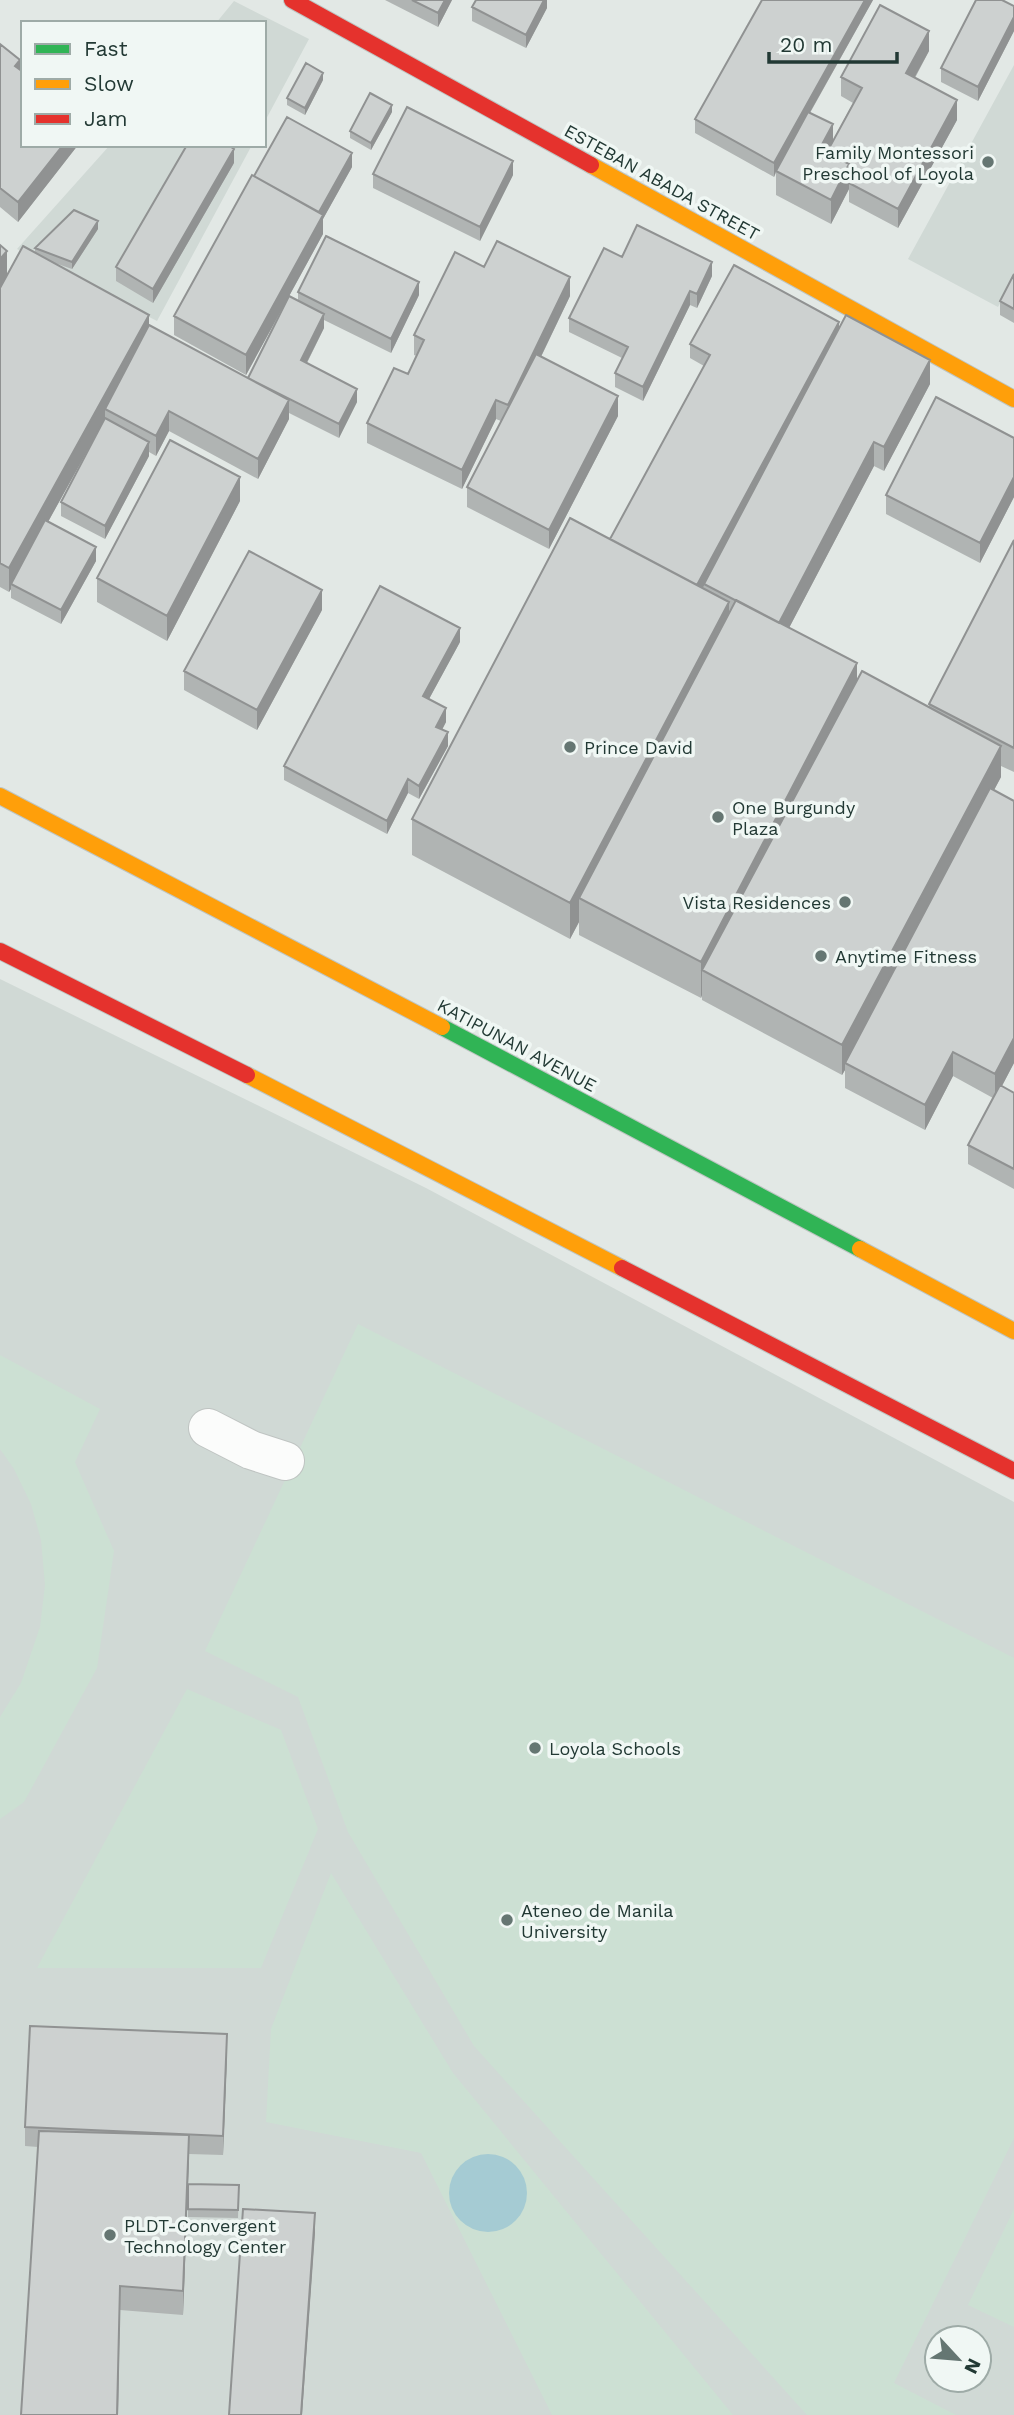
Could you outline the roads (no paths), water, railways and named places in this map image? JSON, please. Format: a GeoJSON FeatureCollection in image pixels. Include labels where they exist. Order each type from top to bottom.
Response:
{"type":"FeatureCollection","features":[{"type":"Feature","properties":{"kind":"main road","name":"ESTEBAN ABADA STREET"},"geometry":{"type":"LineString","coordinates":[[292,0],[1014,399]]}},
{"type":"Feature","properties":{"kind":"main road","name":"KATIPUNAN AVENUE"},"geometry":{"type":"LineString","coordinates":[[0,796],[371,989],[1014,1331]]}},
{"type":"Feature","properties":{"kind":"main road"},"geometry":{"type":"LineString","coordinates":[[0,951],[394,1149],[1014,1471]]}},
{"type":"Feature","properties":{"kind":"street"},"geometry":{"type":"LineString","coordinates":[[208,1428],[251,1450],[285,1461]]}},
{"type":"Feature","properties":{"kind":"water"},"geometry":{"type":"Polygon","coordinates":[[[488,2154],[503,2157],[516,2165],[524,2178],[527,2193],[524,2208],[516,2221],[503,2229],[488,2232],[473,2229],[460,2221],[452,2208],[449,2193],[452,2178],[460,2165],[473,2157],[488,2154]]]}},
{"type":"Feature","properties":{"kind":"place","name":"Family Montessori Preschool of Loyola"},"geometry":{"type":"Point","coordinates":[988,162]}},
{"type":"Feature","properties":{"kind":"place","name":"Prince David"},"geometry":{"type":"Point","coordinates":[570,747]}},
{"type":"Feature","properties":{"kind":"place","name":"One Burgundy Plaza"},"geometry":{"type":"Point","coordinates":[718,817]}},
{"type":"Feature","properties":{"kind":"place","name":"Vista Residences"},"geometry":{"type":"Point","coordinates":[845,902]}},
{"type":"Feature","properties":{"kind":"place","name":"Anytime Fitness"},"geometry":{"type":"Point","coordinates":[821,956]}},
{"type":"Feature","properties":{"kind":"place","name":"Loyola Schools"},"geometry":{"type":"Point","coordinates":[535,1748]}},
{"type":"Feature","properties":{"kind":"place","name":"Ateneo de Manila University"},"geometry":{"type":"Point","coordinates":[507,1920]}},
{"type":"Feature","properties":{"kind":"place","name":"PLDT-Convergent Technology Center"},"geometry":{"type":"Point","coordinates":[110,2235]}}]}
